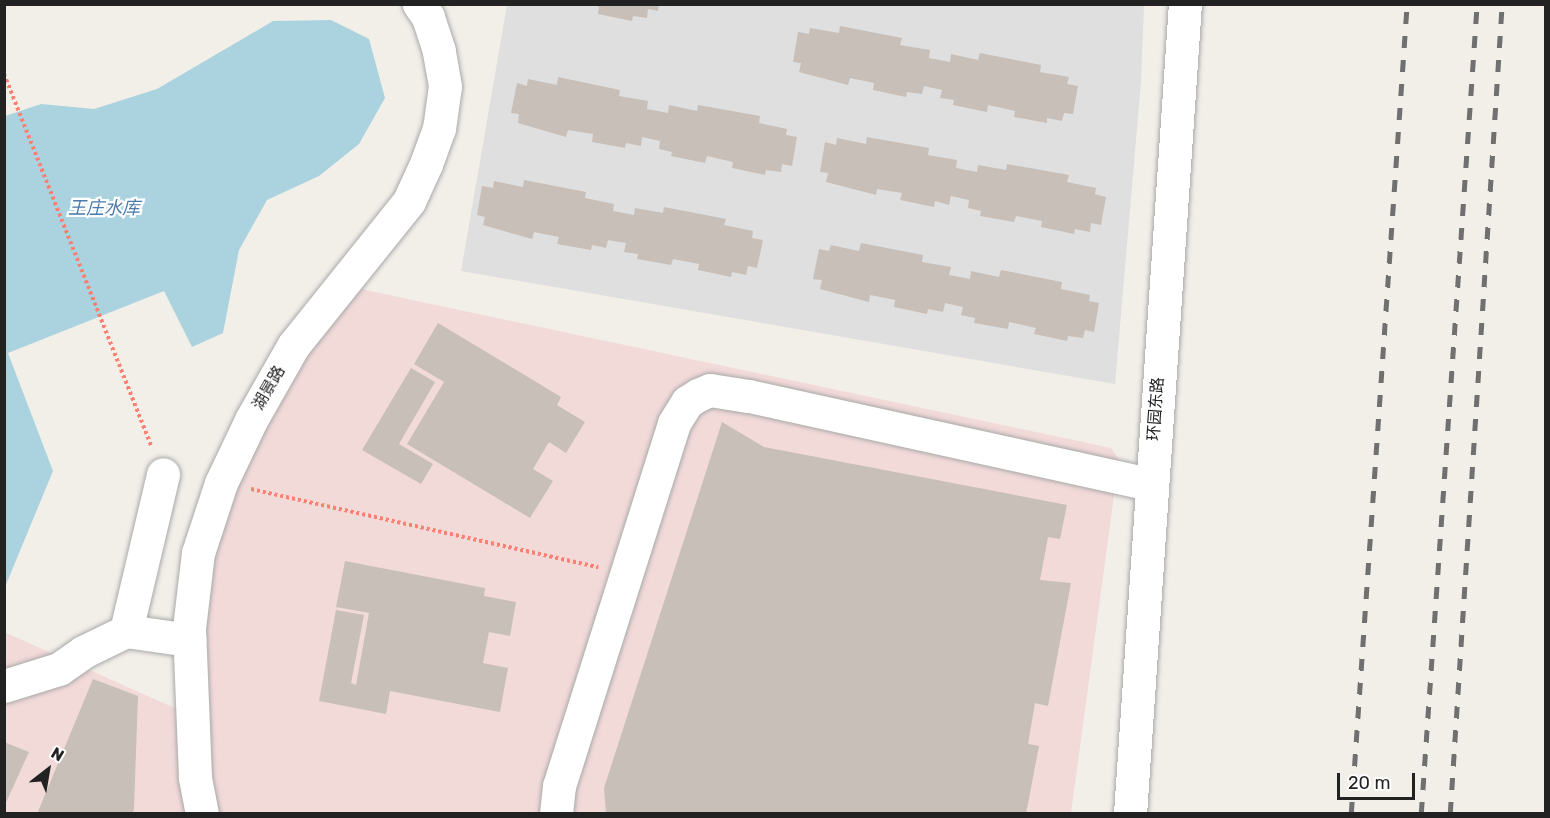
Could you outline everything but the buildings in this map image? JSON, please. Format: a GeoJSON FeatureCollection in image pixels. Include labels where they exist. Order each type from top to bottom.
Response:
{"type":"FeatureCollection","features":[{"type":"Feature","properties":{"kind":"street","name":"湖景路"},"geometry":{"type":"LineString","coordinates":[[202,813],[195,777],[189,640],[198,553],[221,483],[251,420],[293,346],[410,201],[426,164],[439,129],[445,86],[439,51],[428,17],[419,4]]}},
{"type":"Feature","properties":{"kind":"street","name":"环园东路"},"geometry":{"type":"LineString","coordinates":[[1130,813],[1150,484],[1185,4]]}},
{"type":"Feature","properties":{"kind":"street"},"geometry":{"type":"LineString","coordinates":[[556,813],[559,786],[626,572],[674,423],[687,402],[710,390],[1150,484]]}},
{"type":"Feature","properties":{"kind":"street"},"geometry":{"type":"LineString","coordinates":[[126,631],[163,474]]}},
{"type":"Feature","properties":{"kind":"street"},"geometry":{"type":"LineString","coordinates":[[4,686],[59,669],[83,652],[126,631],[189,640]]}},
{"type":"Feature","properties":{"kind":"path"},"geometry":{"type":"LineString","coordinates":[[4,74],[8,90],[110,347],[163,474]]}},
{"type":"Feature","properties":{"kind":"path"},"geometry":{"type":"LineString","coordinates":[[221,483],[626,572]]}},
{"type":"Feature","properties":{"kind":"shaded area"},"geometry":{"type":"Polygon","coordinates":[[[507,5],[1144,5],[1141,82],[1115,384],[461,271],[507,5]]]}},
{"type":"Feature","properties":{"kind":"shaded area"},"geometry":{"type":"Polygon","coordinates":[[[356,288],[1111,448],[1119,459],[1071,813],[213,814],[198,733],[207,565],[267,404],[356,288]]]}},
{"type":"Feature","properties":{"kind":"shaded area"},"geometry":{"type":"Polygon","coordinates":[[[4,632],[186,713],[190,813],[5,813],[4,632]]]}},
{"type":"Feature","properties":{"kind":"water","name":"王庄水库"},"geometry":{"type":"Polygon","coordinates":[[[331,20],[369,39],[385,98],[359,144],[319,176],[267,200],[239,250],[223,333],[192,347],[164,291],[8,353],[53,471],[5,587],[5,116],[41,104],[94,109],[157,89],[273,21],[331,20]]]}},
{"type":"Feature","properties":{"kind":"railway"},"geometry":{"type":"LineString","coordinates":[[1351,814],[1407,4]]}},
{"type":"Feature","properties":{"kind":"railway"},"geometry":{"type":"LineString","coordinates":[[1421,814],[1477,4]]}},
{"type":"Feature","properties":{"kind":"railway"},"geometry":{"type":"LineString","coordinates":[[1450,814],[1502,4]]}}]}
